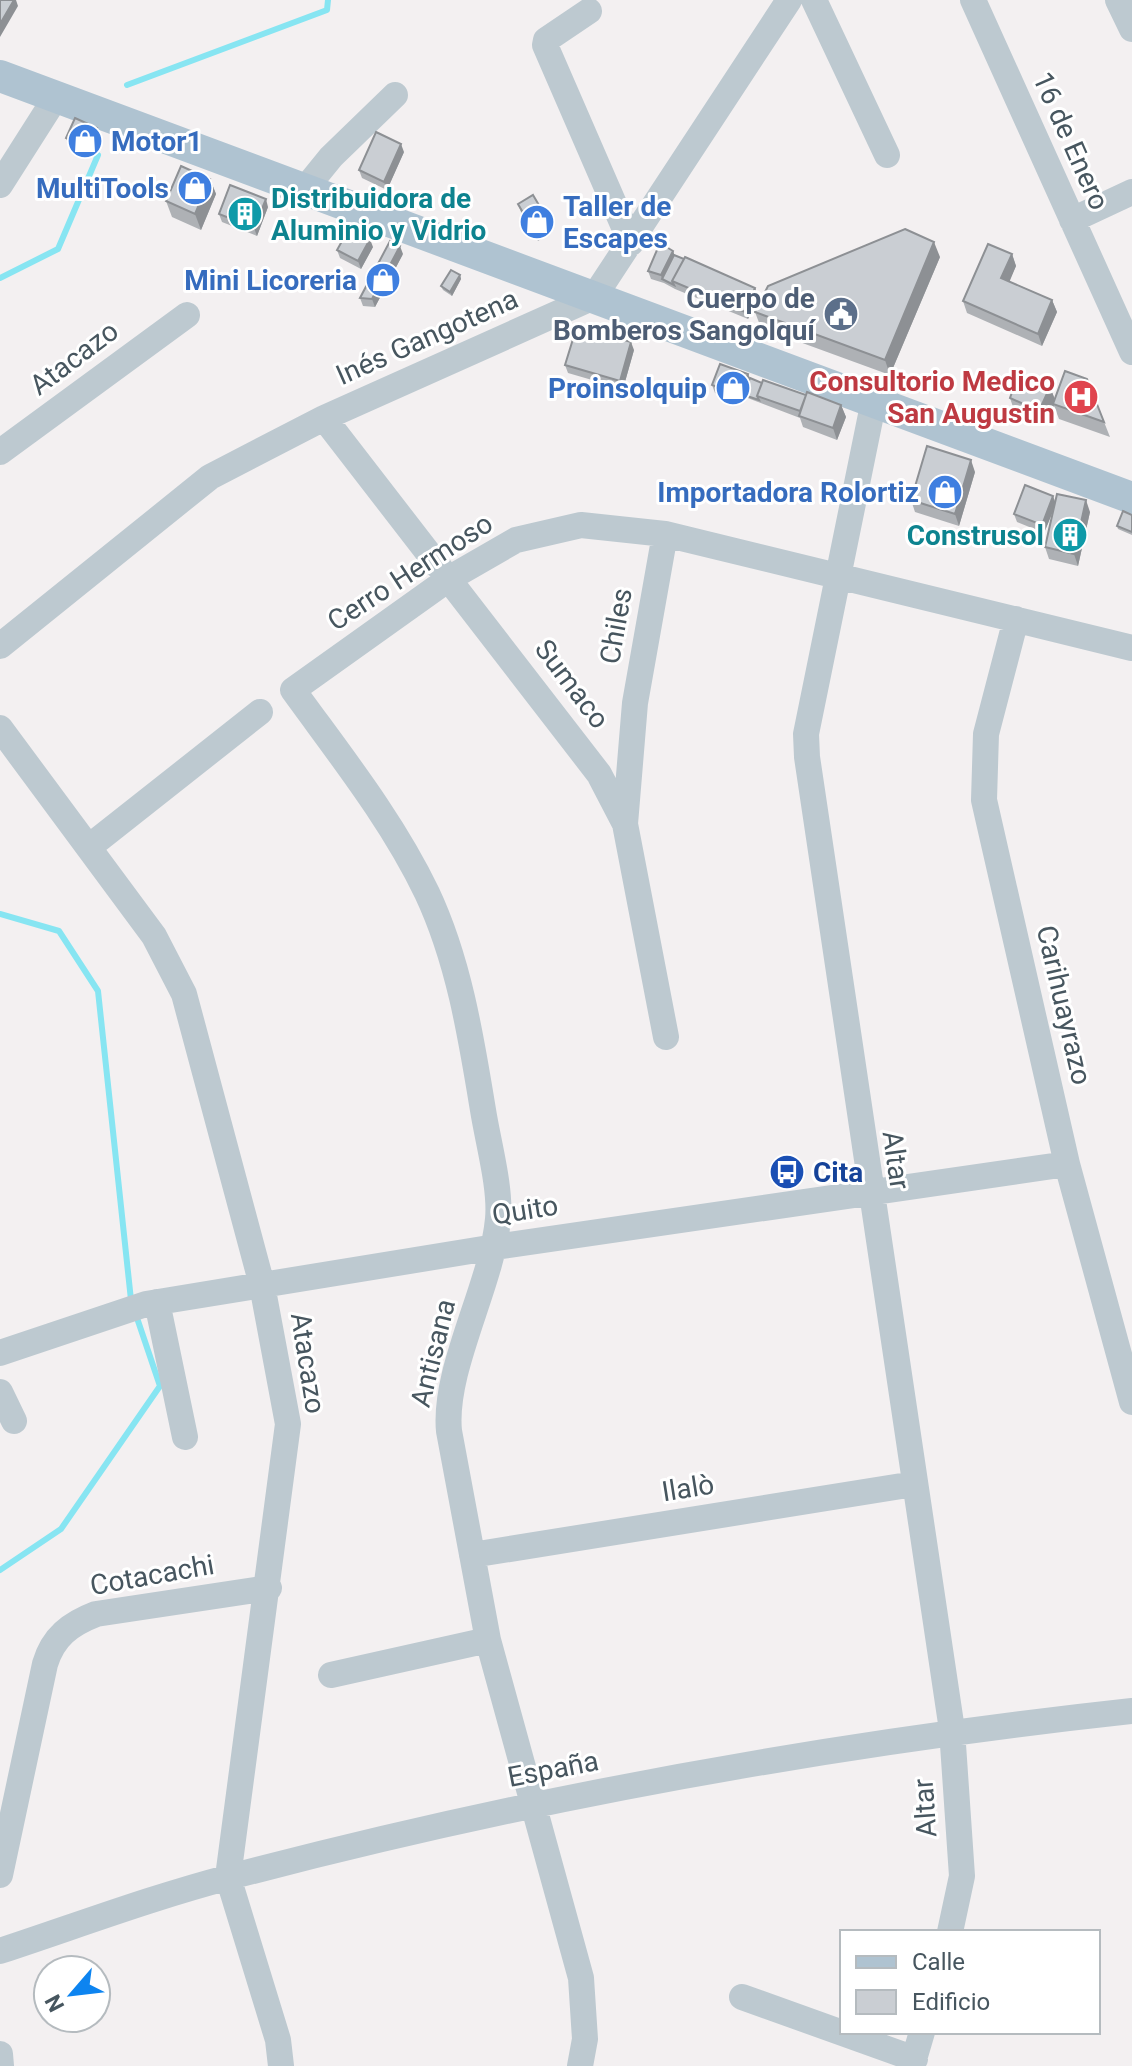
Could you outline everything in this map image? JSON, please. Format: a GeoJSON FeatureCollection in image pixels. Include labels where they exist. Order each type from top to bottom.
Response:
{"type":"FeatureCollection","features":[{"type":"Feature","properties":{"kind":"main road"},"geometry":{"type":"LineString","coordinates":[[0,76],[1132,498]]}},
{"type":"Feature","properties":{"kind":"street"},"geometry":{"type":"LineString","coordinates":[[594,297],[789,0]]}},
{"type":"Feature","properties":{"kind":"street"},"geometry":{"type":"LineString","coordinates":[[814,0],[887,155]]}},
{"type":"Feature","properties":{"kind":"street","name":"16 de Enero"},"geometry":{"type":"LineString","coordinates":[[973,0],[1072,220],[1122,302],[1132,352]]}},
{"type":"Feature","properties":{"kind":"street"},"geometry":{"type":"LineString","coordinates":[[1118,0],[1132,29]]}},
{"type":"Feature","properties":{"kind":"street"},"geometry":{"type":"LineString","coordinates":[[589,11],[555,34],[545,45],[631,243]]}},
{"type":"Feature","properties":{"kind":"street"},"geometry":{"type":"LineString","coordinates":[[305,189],[331,157],[395,95]]}},
{"type":"Feature","properties":{"kind":"street"},"geometry":{"type":"LineString","coordinates":[[0,185],[56,97]]}},
{"type":"Feature","properties":{"kind":"street"},"geometry":{"type":"LineString","coordinates":[[1072,220],[1132,192]]}},
{"type":"Feature","properties":{"kind":"street","name":"Inés Gangotena"},"geometry":{"type":"LineString","coordinates":[[0,646],[210,477],[324,418],[594,297]]}},
{"type":"Feature","properties":{"kind":"street","name":"Atacazo"},"geometry":{"type":"LineString","coordinates":[[0,452],[187,315]]}},
{"type":"Feature","properties":{"kind":"street","name":"Altar"},"geometry":{"type":"LineString","coordinates":[[874,400],[806,734],[807,757],[869,1191],[952,1730],[962,1876],[950,1930]]}},
{"type":"Feature","properties":{"kind":"street","name":"Sumaco"},"geometry":{"type":"LineString","coordinates":[[324,418],[599,774],[625,824],[666,1037]]}},
{"type":"Feature","properties":{"kind":"street","name":"Cerro Hermoso"},"geometry":{"type":"LineString","coordinates":[[293,690],[450,578],[516,540],[581,525],[665,534],[1132,648]]}},
{"type":"Feature","properties":{"kind":"street","name":"Chiles"},"geometry":{"type":"LineString","coordinates":[[625,824],[635,703],[665,534]]}},
{"type":"Feature","properties":{"kind":"street","name":"Carihuayrazo"},"geometry":{"type":"LineString","coordinates":[[1016,619],[986,734],[984,800],[1067,1164],[1132,1402]]}},
{"type":"Feature","properties":{"kind":"street","name":"Antisana"},"geometry":{"type":"LineString","coordinates":[[293,690],[395,835],[427,894],[453,964],[471,1035],[499,1214],[495,1247],[447,1414],[488,1640],[581,1978],[585,2039],[580,2066]]}},
{"type":"Feature","properties":{"kind":"street"},"geometry":{"type":"LineString","coordinates":[[89,847],[260,712]]}},
{"type":"Feature","properties":{"kind":"street","name":"Atacazo"},"geometry":{"type":"LineString","coordinates":[[0,728],[154,936],[184,994],[262,1285],[288,1411],[269,1588],[228,1877],[278,2040],[281,2066]]}},
{"type":"Feature","properties":{"kind":"street","name":"Quito"},"geometry":{"type":"LineString","coordinates":[[0,1353],[151,1303],[495,1247],[1067,1164]]}},
{"type":"Feature","properties":{"kind":"street"},"geometry":{"type":"LineString","coordinates":[[151,1303],[185,1437]]}},
{"type":"Feature","properties":{"kind":"street"},"geometry":{"type":"LineString","coordinates":[[0,1392],[14,1421]]}},
{"type":"Feature","properties":{"kind":"street","name":"Ilalò"},"geometry":{"type":"LineString","coordinates":[[472,1555],[914,1484]]}},
{"type":"Feature","properties":{"kind":"street","name":"Cotacachi"},"geometry":{"type":"LineString","coordinates":[[0,1875],[45,1664],[50,1647],[61,1634],[76,1622],[96,1614],[269,1588]]}},
{"type":"Feature","properties":{"kind":"street"},"geometry":{"type":"LineString","coordinates":[[331,1675],[488,1640]]}},
{"type":"Feature","properties":{"kind":"street","name":"España"},"geometry":{"type":"LineString","coordinates":[[0,1951],[228,1877],[531,1805],[952,1730],[1132,1711]]}},
{"type":"Feature","properties":{"kind":"street"},"geometry":{"type":"LineString","coordinates":[[742,1997],[914,2063],[921,2034]]}},
{"type":"Feature","properties":{"kind":"street"},"geometry":{"type":"LineString","coordinates":[[0,2054],[1,2066]]}},
{"type":"Feature","properties":{"kind":"building"},"geometry":{"type":"Polygon","coordinates":[[[0,0],[14,0],[0,24],[0,0]]]}},
{"type":"Feature","properties":{"kind":"building"},"geometry":{"type":"Polygon","coordinates":[[[75,118],[97,128],[89,148],[66,138],[75,118]]]}},
{"type":"Feature","properties":{"kind":"building"},"geometry":{"type":"Polygon","coordinates":[[[376,132],[401,144],[384,182],[359,170],[376,132]]]}},
{"type":"Feature","properties":{"kind":"building"},"geometry":{"type":"Polygon","coordinates":[[[181,166],[210,179],[195,214],[166,201],[181,166]]]}},
{"type":"Feature","properties":{"kind":"building","name":"Distribuidora de Aluminio y Vidrio"},"geometry":{"type":"Polygon","coordinates":[[[230,185],[266,199],[254,228],[219,214],[230,185]]]}},
{"type":"Feature","properties":{"kind":"building","name":"Taller de Escapes"},"geometry":{"type":"Polygon","coordinates":[[[533,195],[550,224],[535,233],[518,204],[533,195]]]}},
{"type":"Feature","properties":{"kind":"building"},"geometry":{"type":"Polygon","coordinates":[[[350,227],[370,239],[358,261],[337,250],[350,227]]]}},
{"type":"Feature","properties":{"kind":"building","name":"Cuerpo de Bomberos Sangolquí"},"geometry":{"type":"Polygon","coordinates":[[[905,229],[934,242],[885,360],[755,312],[768,286],[905,229]]]}},
{"type":"Feature","properties":{"kind":"building"},"geometry":{"type":"Polygon","coordinates":[[[390,241],[400,246],[372,299],[360,298],[390,241]]]}},
{"type":"Feature","properties":{"kind":"building"},"geometry":{"type":"Polygon","coordinates":[[[660,243],[673,251],[661,275],[648,271],[660,243]]]}},
{"type":"Feature","properties":{"kind":"building"},"geometry":{"type":"Polygon","coordinates":[[[988,244],[1012,254],[1001,278],[1052,300],[1038,334],[963,301],[988,244]]]}},
{"type":"Feature","properties":{"kind":"building"},"geometry":{"type":"Polygon","coordinates":[[[674,255],[684,259],[672,281],[674,285],[662,279],[674,255]]]}},
{"type":"Feature","properties":{"kind":"building"},"geometry":{"type":"Polygon","coordinates":[[[685,257],[755,288],[745,312],[672,281],[685,257]]]}},
{"type":"Feature","properties":{"kind":"building"},"geometry":{"type":"Polygon","coordinates":[[[451,270],[460,275],[450,292],[441,286],[451,270]]]}},
{"type":"Feature","properties":{"kind":"building"},"geometry":{"type":"Polygon","coordinates":[[[577,326],[631,342],[620,381],[565,365],[577,326]]]}},
{"type":"Feature","properties":{"kind":"building"},"geometry":{"type":"Polygon","coordinates":[[[720,364],[748,374],[739,395],[712,385],[720,364]]]}},
{"type":"Feature","properties":{"kind":"building"},"geometry":{"type":"Polygon","coordinates":[[[1065,371],[1087,379],[1104,422],[1053,404],[1065,371]]]}},
{"type":"Feature","properties":{"kind":"building"},"geometry":{"type":"Polygon","coordinates":[[[1018,375],[1050,387],[1039,411],[1010,398],[1018,375]]]}},
{"type":"Feature","properties":{"kind":"building"},"geometry":{"type":"Polygon","coordinates":[[[750,378],[762,383],[757,396],[759,400],[744,395],[750,378]]]}},
{"type":"Feature","properties":{"kind":"building"},"geometry":{"type":"Polygon","coordinates":[[[763,380],[806,395],[800,411],[757,396],[763,380]]]}},
{"type":"Feature","properties":{"kind":"building"},"geometry":{"type":"Polygon","coordinates":[[[807,392],[841,405],[833,428],[799,416],[807,392]]]}},
{"type":"Feature","properties":{"kind":"building","name":"Importadora Rolortiz"},"geometry":{"type":"Polygon","coordinates":[[[927,446],[971,460],[955,514],[911,500],[927,446]]]}},
{"type":"Feature","properties":{"kind":"building"},"geometry":{"type":"Polygon","coordinates":[[[1025,485],[1053,496],[1042,525],[1014,514],[1025,485]]]}},
{"type":"Feature","properties":{"kind":"building","name":"Construsol"},"geometry":{"type":"Polygon","coordinates":[[[1057,494],[1086,500],[1074,554],[1045,547],[1057,494]]]}},
{"type":"Feature","properties":{"kind":"building"},"geometry":{"type":"Polygon","coordinates":[[[1123,511],[1132,515],[1132,532],[1117,526],[1123,511]]]}},
{"type":"Feature","properties":{"kind":"waterway"},"geometry":{"type":"LineString","coordinates":[[127,85],[327,10],[328,0]]}},
{"type":"Feature","properties":{"kind":"waterway"},"geometry":{"type":"LineString","coordinates":[[0,278],[58,249],[98,155]]}},
{"type":"Feature","properties":{"kind":"waterway"},"geometry":{"type":"LineString","coordinates":[[0,914],[59,931],[98,991],[131,1300]]}},
{"type":"Feature","properties":{"kind":"waterway"},"geometry":{"type":"LineString","coordinates":[[0,1570],[61,1529],[160,1386],[136,1315]]}},
{"type":"Feature","properties":{"kind":"place","name":"Motor1"},"geometry":{"type":"Point","coordinates":[85,141]}},
{"type":"Feature","properties":{"kind":"place","name":"MultiTools"},"geometry":{"type":"Point","coordinates":[195,188]}},
{"type":"Feature","properties":{"kind":"place","name":"Distribuidora de Aluminio y Vidrio"},"geometry":{"type":"Point","coordinates":[245,214]}},
{"type":"Feature","properties":{"kind":"place","name":"Taller de Escapes"},"geometry":{"type":"Point","coordinates":[537,222]}},
{"type":"Feature","properties":{"kind":"place","name":"Mini Licoreria"},"geometry":{"type":"Point","coordinates":[383,280]}},
{"type":"Feature","properties":{"kind":"place","name":"Cuerpo de Bomberos Sangolquí"},"geometry":{"type":"Point","coordinates":[841,314]}},
{"type":"Feature","properties":{"kind":"place","name":"Proinsolquip"},"geometry":{"type":"Point","coordinates":[733,388]}},
{"type":"Feature","properties":{"kind":"place","name":"Consultorio Medico San Augustin"},"geometry":{"type":"Point","coordinates":[1081,397]}},
{"type":"Feature","properties":{"kind":"place","name":"Importadora Rolortiz"},"geometry":{"type":"Point","coordinates":[945,492]}},
{"type":"Feature","properties":{"kind":"place","name":"Construsol"},"geometry":{"type":"Point","coordinates":[1070,535]}},
{"type":"Feature","properties":{"kind":"place","name":"Cita"},"geometry":{"type":"Point","coordinates":[787,1172]}}]}
